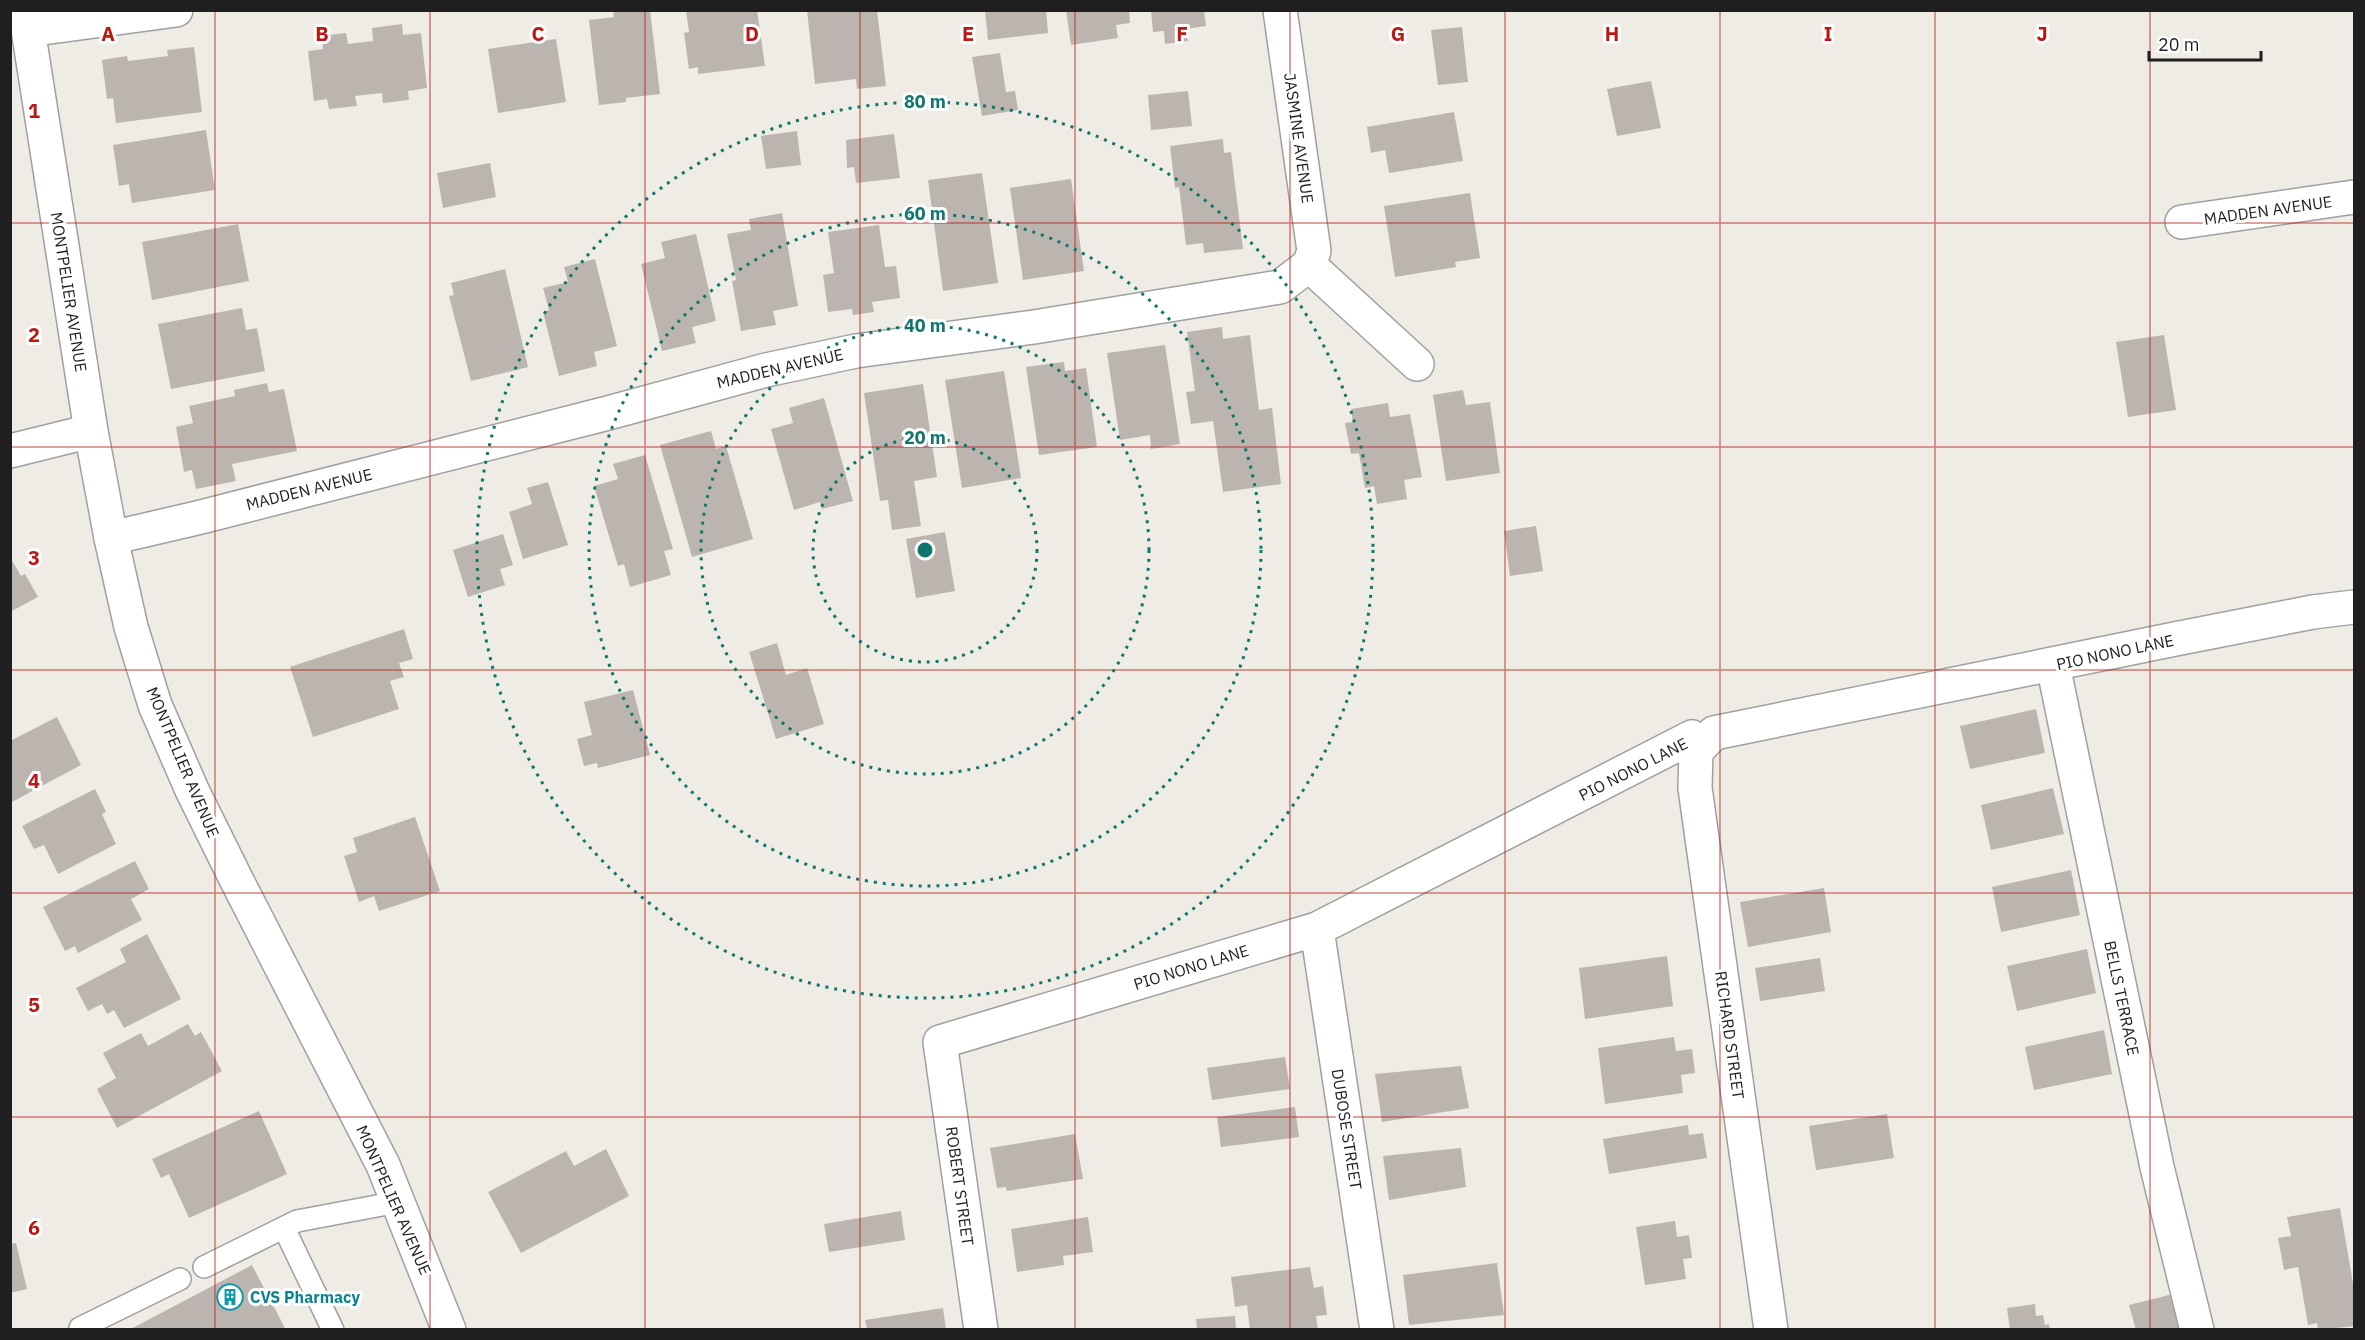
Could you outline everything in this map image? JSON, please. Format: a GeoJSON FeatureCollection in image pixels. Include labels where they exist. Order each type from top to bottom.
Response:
{"type":"FeatureCollection","features":[{"type":"Feature","properties":{"kind":"street"},"geometry":{"type":"LineString","coordinates":[[26,20],[176,10]]}},
{"type":"Feature","properties":{"kind":"street","name":"JASMINE AVENUE"},"geometry":{"type":"LineString","coordinates":[[1280,10],[1314,251],[1309,264]]}},
{"type":"Feature","properties":{"kind":"street","name":"MONTPELIER AVENUE"},"geometry":{"type":"LineString","coordinates":[[26,20],[91,431],[111,538],[131,627],[155,705],[237,881],[383,1165],[449,1329]]}},
{"type":"Feature","properties":{"kind":"street","name":"MADDEN AVENUE"},"geometry":{"type":"LineString","coordinates":[[2182,222],[2355,197]]}},
{"type":"Feature","properties":{"kind":"street"},"geometry":{"type":"LineString","coordinates":[[1309,264],[1417,364]]}},
{"type":"Feature","properties":{"kind":"street","name":"MADDEN AVENUE"},"geometry":{"type":"LineString","coordinates":[[111,538],[608,413],[766,370],[856,351],[1034,327],[1280,287],[1309,264]]}},
{"type":"Feature","properties":{"kind":"street"},"geometry":{"type":"LineString","coordinates":[[10,451],[91,431]]}},
{"type":"Feature","properties":{"kind":"street","name":"PIO NONO LANE"},"geometry":{"type":"LineString","coordinates":[[940,1042],[1317,930],[1692,737],[1703,744],[1714,733],[2313,612],[2355,607]]}},
{"type":"Feature","properties":{"kind":"street","name":"BELLS TERRACE"},"geometry":{"type":"LineString","coordinates":[[2053,665],[2157,1167],[2197,1329]]}},
{"type":"Feature","properties":{"kind":"street","name":"RICHARD STREET"},"geometry":{"type":"LineString","coordinates":[[1703,744],[1696,751],[1695,788],[1770,1329]]}},
{"type":"Feature","properties":{"kind":"street","name":"DUBOSE STREET"},"geometry":{"type":"LineString","coordinates":[[1317,930],[1377,1329]]}},
{"type":"Feature","properties":{"kind":"street","name":"ROBERT STREET"},"geometry":{"type":"LineString","coordinates":[[940,1042],[981,1329]]}},
{"type":"Feature","properties":{"kind":"lane"},"geometry":{"type":"LineString","coordinates":[[204,1267],[297,1221],[398,1202]]}},
{"type":"Feature","properties":{"kind":"lane"},"geometry":{"type":"LineString","coordinates":[[284,1228],[333,1329]]}},
{"type":"Feature","properties":{"kind":"lane"},"geometry":{"type":"LineString","coordinates":[[81,1329],[180,1279]]}},
{"type":"Feature","properties":{"kind":"building"},"geometry":{"type":"Polygon","coordinates":[[[613,10],[650,10],[660,94],[626,98],[626,102],[599,105],[589,20],[614,17],[613,10]]]}},
{"type":"Feature","properties":{"kind":"building"},"geometry":{"type":"Polygon","coordinates":[[[686,10],[757,10],[765,66],[698,74],[698,67],[689,69],[684,33],[689,32],[686,10]]]}},
{"type":"Feature","properties":{"kind":"building"},"geometry":{"type":"Polygon","coordinates":[[[807,10],[877,10],[886,86],[857,89],[856,79],[815,84],[807,10]]]}},
{"type":"Feature","properties":{"kind":"building"},"geometry":{"type":"Polygon","coordinates":[[[985,10],[1046,10],[1048,33],[988,40],[985,10]]]}},
{"type":"Feature","properties":{"kind":"building"},"geometry":{"type":"Polygon","coordinates":[[[1066,10],[1129,10],[1130,23],[1116,25],[1118,38],[1071,45],[1066,10]]]}},
{"type":"Feature","properties":{"kind":"building"},"geometry":{"type":"Polygon","coordinates":[[[1151,10],[1204,10],[1206,26],[1186,29],[1188,41],[1165,44],[1164,31],[1153,32],[1151,10]]]}},
{"type":"Feature","properties":{"kind":"building"},"geometry":{"type":"Polygon","coordinates":[[[402,24],[403,35],[421,33],[427,88],[408,91],[409,100],[383,103],[382,93],[355,96],[357,106],[329,109],[327,99],[314,101],[308,51],[323,49],[322,36],[346,33],[348,44],[373,41],[372,28],[402,24]]]}},
{"type":"Feature","properties":{"kind":"building"},"geometry":{"type":"Polygon","coordinates":[[[1462,27],[1468,82],[1438,85],[1431,30],[1462,27]]]}},
{"type":"Feature","properties":{"kind":"building"},"geometry":{"type":"Polygon","coordinates":[[[556,39],[566,102],[498,113],[488,49],[556,39]]]}},
{"type":"Feature","properties":{"kind":"building"},"geometry":{"type":"Polygon","coordinates":[[[194,47],[202,112],[116,123],[113,98],[107,99],[102,60],[127,56],[128,61],[168,56],[167,50],[194,47]]]}},
{"type":"Feature","properties":{"kind":"building"},"geometry":{"type":"Polygon","coordinates":[[[1000,53],[1006,92],[1015,91],[1018,110],[982,116],[972,57],[1000,53]]]}},
{"type":"Feature","properties":{"kind":"building"},"geometry":{"type":"Polygon","coordinates":[[[1651,81],[1661,128],[1617,136],[1607,89],[1651,81]]]}},
{"type":"Feature","properties":{"kind":"building"},"geometry":{"type":"Polygon","coordinates":[[[1188,91],[1192,126],[1151,130],[1148,95],[1188,91]]]}},
{"type":"Feature","properties":{"kind":"building"},"geometry":{"type":"Polygon","coordinates":[[[1454,112],[1463,161],[1389,173],[1385,150],[1371,153],[1367,127],[1454,112]]]}},
{"type":"Feature","properties":{"kind":"building"},"geometry":{"type":"Polygon","coordinates":[[[206,130],[215,190],[132,203],[129,184],[119,186],[113,145],[206,130]]]}},
{"type":"Feature","properties":{"kind":"building"},"geometry":{"type":"Polygon","coordinates":[[[797,131],[801,165],[766,169],[761,136],[797,131]]]}},
{"type":"Feature","properties":{"kind":"building"},"geometry":{"type":"Polygon","coordinates":[[[894,134],[900,178],[856,183],[854,167],[847,168],[846,140],[894,134]]]}},
{"type":"Feature","properties":{"kind":"building"},"geometry":{"type":"Polygon","coordinates":[[[1223,139],[1224,153],[1231,152],[1243,249],[1204,253],[1203,243],[1186,245],[1179,187],[1175,188],[1170,146],[1223,139]]]}},
{"type":"Feature","properties":{"kind":"building"},"geometry":{"type":"Polygon","coordinates":[[[490,163],[496,197],[443,208],[437,173],[490,163]]]}},
{"type":"Feature","properties":{"kind":"building"},"geometry":{"type":"Polygon","coordinates":[[[982,173],[998,283],[943,291],[928,180],[982,173]]]}},
{"type":"Feature","properties":{"kind":"building"},"geometry":{"type":"Polygon","coordinates":[[[1071,179],[1084,271],[1023,280],[1010,188],[1071,179]]]}},
{"type":"Feature","properties":{"kind":"building"},"geometry":{"type":"Polygon","coordinates":[[[1470,193],[1480,258],[1455,262],[1456,267],[1395,277],[1384,206],[1470,193]]]}},
{"type":"Feature","properties":{"kind":"building"},"geometry":{"type":"Polygon","coordinates":[[[782,213],[798,306],[773,311],[776,325],[741,331],[732,281],[736,280],[727,234],[751,230],[749,219],[782,213]]]}},
{"type":"Feature","properties":{"kind":"building"},"geometry":{"type":"Polygon","coordinates":[[[238,224],[249,281],[152,300],[142,242],[238,224]]]}},
{"type":"Feature","properties":{"kind":"building"},"geometry":{"type":"Polygon","coordinates":[[[879,225],[885,267],[896,266],[900,298],[872,302],[874,312],[853,315],[852,309],[828,312],[823,275],[834,273],[828,232],[879,225]]]}},
{"type":"Feature","properties":{"kind":"building"},"geometry":{"type":"Polygon","coordinates":[[[696,234],[716,321],[692,327],[696,343],[662,351],[641,264],[665,258],[661,242],[696,234]]]}},
{"type":"Feature","properties":{"kind":"building"},"geometry":{"type":"Polygon","coordinates":[[[595,259],[617,346],[594,352],[597,366],[559,376],[543,312],[549,310],[543,288],[568,282],[564,267],[595,259]]]}},
{"type":"Feature","properties":{"kind":"building"},"geometry":{"type":"Polygon","coordinates":[[[505,269],[528,367],[471,381],[449,296],[454,295],[451,283],[505,269]]]}},
{"type":"Feature","properties":{"kind":"building"},"geometry":{"type":"Polygon","coordinates":[[[242,308],[246,330],[257,328],[265,371],[171,389],[158,324],[242,308]]]}},
{"type":"Feature","properties":{"kind":"building"},"geometry":{"type":"Polygon","coordinates":[[[1222,327],[1223,339],[1250,335],[1259,410],[1272,408],[1281,484],[1223,492],[1213,421],[1191,424],[1186,392],[1195,391],[1187,332],[1222,327]]]}},
{"type":"Feature","properties":{"kind":"building"},"geometry":{"type":"Polygon","coordinates":[[[2164,335],[2176,410],[2128,417],[2116,342],[2164,335]]]}},
{"type":"Feature","properties":{"kind":"building"},"geometry":{"type":"Polygon","coordinates":[[[1165,345],[1180,444],[1151,449],[1150,435],[1120,440],[1107,353],[1165,345]]]}},
{"type":"Feature","properties":{"kind":"building"},"geometry":{"type":"Polygon","coordinates":[[[1064,362],[1065,371],[1086,368],[1097,447],[1039,455],[1026,367],[1064,362]]]}},
{"type":"Feature","properties":{"kind":"building"},"geometry":{"type":"Polygon","coordinates":[[[1004,371],[1021,478],[962,488],[945,380],[1004,371]]]}},
{"type":"Feature","properties":{"kind":"building"},"geometry":{"type":"Polygon","coordinates":[[[267,383],[269,392],[284,389],[297,451],[232,464],[236,481],[196,489],[192,470],[184,472],[176,427],[193,423],[189,406],[235,396],[234,390],[267,383]]]}},
{"type":"Feature","properties":{"kind":"building"},"geometry":{"type":"Polygon","coordinates":[[[923,384],[937,477],[914,481],[921,526],[892,530],[888,500],[880,501],[864,393],[923,384]]]}},
{"type":"Feature","properties":{"kind":"building"},"geometry":{"type":"Polygon","coordinates":[[[1463,390],[1466,405],[1490,402],[1500,473],[1446,481],[1433,395],[1463,390]]]}},
{"type":"Feature","properties":{"kind":"building"},"geometry":{"type":"Polygon","coordinates":[[[824,398],[853,501],[822,509],[820,502],[794,510],[771,429],[793,423],[789,408],[824,398]]]}},
{"type":"Feature","properties":{"kind":"building"},"geometry":{"type":"Polygon","coordinates":[[[1388,403],[1390,417],[1410,414],[1422,477],[1404,480],[1407,499],[1377,504],[1374,486],[1365,488],[1359,453],[1351,454],[1345,423],[1353,422],[1351,409],[1388,403]]]}},
{"type":"Feature","properties":{"kind":"building"},"geometry":{"type":"Polygon","coordinates":[[[711,431],[716,449],[726,446],[753,539],[692,557],[660,445],[711,431]]]}},
{"type":"Feature","properties":{"kind":"building"},"geometry":{"type":"Polygon","coordinates":[[[645,455],[673,549],[664,551],[671,575],[630,587],[624,564],[618,566],[594,486],[618,479],[613,464],[645,455]]]}},
{"type":"Feature","properties":{"kind":"building"},"geometry":{"type":"Polygon","coordinates":[[[548,482],[568,545],[523,559],[509,512],[532,504],[527,488],[548,482]]]}},
{"type":"Feature","properties":{"kind":"building"},"geometry":{"type":"Polygon","coordinates":[[[1536,526],[1543,571],[1510,576],[1504,531],[1536,526]]]}},
{"type":"Feature","properties":{"kind":"building"},"geometry":{"type":"Polygon","coordinates":[[[945,532],[955,591],[916,598],[906,539],[945,532]]]}},
{"type":"Feature","properties":{"kind":"building"},"geometry":{"type":"Polygon","coordinates":[[[503,534],[513,565],[500,569],[505,585],[468,597],[453,550],[503,534]]]}},
{"type":"Feature","properties":{"kind":"building"},"geometry":{"type":"Polygon","coordinates":[[[10,557],[21,576],[25,574],[38,597],[10,612],[10,557]]]}},
{"type":"Feature","properties":{"kind":"building"},"geometry":{"type":"Polygon","coordinates":[[[404,629],[413,659],[399,663],[404,677],[390,681],[399,709],[313,737],[290,667],[404,629]]]}},
{"type":"Feature","properties":{"kind":"building"},"geometry":{"type":"Polygon","coordinates":[[[777,643],[786,675],[807,668],[824,724],[776,739],[749,652],[777,643]]]}},
{"type":"Feature","properties":{"kind":"building"},"geometry":{"type":"Polygon","coordinates":[[[633,690],[650,755],[598,768],[597,763],[584,766],[577,739],[592,735],[584,702],[633,690]]]}},
{"type":"Feature","properties":{"kind":"building"},"geometry":{"type":"Polygon","coordinates":[[[2036,709],[2045,753],[1970,769],[1960,726],[2036,709]]]}},
{"type":"Feature","properties":{"kind":"building"},"geometry":{"type":"Polygon","coordinates":[[[57,717],[81,765],[12,802],[10,741],[57,717]]]}},
{"type":"Feature","properties":{"kind":"building"},"geometry":{"type":"Polygon","coordinates":[[[2053,788],[2064,834],[1991,850],[1981,805],[2053,788]]]}},
{"type":"Feature","properties":{"kind":"building"},"geometry":{"type":"Polygon","coordinates":[[[95,789],[106,812],[102,814],[116,844],[58,874],[44,845],[34,849],[22,826],[95,789]]]}},
{"type":"Feature","properties":{"kind":"building"},"geometry":{"type":"Polygon","coordinates":[[[415,817],[440,891],[379,911],[374,896],[359,902],[344,856],[357,852],[353,838],[415,817]]]}},
{"type":"Feature","properties":{"kind":"building"},"geometry":{"type":"Polygon","coordinates":[[[135,861],[149,889],[131,899],[142,920],[78,953],[75,946],[65,951],[43,907],[135,861]]]}},
{"type":"Feature","properties":{"kind":"building"},"geometry":{"type":"Polygon","coordinates":[[[2071,870],[2080,915],[2001,932],[1992,887],[2071,870]]]}},
{"type":"Feature","properties":{"kind":"building"},"geometry":{"type":"Polygon","coordinates":[[[1824,888],[1831,932],[1748,947],[1740,902],[1824,888]]]}},
{"type":"Feature","properties":{"kind":"building"},"geometry":{"type":"Polygon","coordinates":[[[147,934],[181,999],[124,1028],[114,1010],[107,1014],[102,1004],[88,1011],[76,988],[126,962],[120,949],[147,934]]]}},
{"type":"Feature","properties":{"kind":"building"},"geometry":{"type":"Polygon","coordinates":[[[2087,949],[2096,993],[2017,1011],[2007,966],[2087,949]]]}},
{"type":"Feature","properties":{"kind":"building"},"geometry":{"type":"Polygon","coordinates":[[[1667,956],[1673,1006],[1585,1019],[1579,968],[1667,956]]]}},
{"type":"Feature","properties":{"kind":"building"},"geometry":{"type":"Polygon","coordinates":[[[1820,958],[1825,991],[1760,1001],[1755,968],[1820,958]]]}},
{"type":"Feature","properties":{"kind":"building"},"geometry":{"type":"Polygon","coordinates":[[[188,1024],[195,1036],[201,1032],[222,1071],[117,1128],[97,1089],[116,1078],[103,1053],[141,1033],[148,1046],[188,1024]]]}},
{"type":"Feature","properties":{"kind":"building"},"geometry":{"type":"Polygon","coordinates":[[[2104,1030],[2112,1074],[2034,1090],[2025,1047],[2104,1030]]]}},
{"type":"Feature","properties":{"kind":"building"},"geometry":{"type":"Polygon","coordinates":[[[1674,1037],[1676,1051],[1692,1049],[1695,1073],[1681,1075],[1683,1093],[1605,1104],[1598,1048],[1674,1037]]]}},
{"type":"Feature","properties":{"kind":"building"},"geometry":{"type":"Polygon","coordinates":[[[1285,1057],[1290,1089],[1212,1100],[1207,1068],[1285,1057]]]}},
{"type":"Feature","properties":{"kind":"building"},"geometry":{"type":"Polygon","coordinates":[[[1461,1066],[1469,1108],[1382,1122],[1375,1074],[1461,1066]]]}},
{"type":"Feature","properties":{"kind":"building"},"geometry":{"type":"Polygon","coordinates":[[[1295,1107],[1299,1137],[1221,1147],[1217,1117],[1295,1107]]]}},
{"type":"Feature","properties":{"kind":"building"},"geometry":{"type":"Polygon","coordinates":[[[259,1111],[287,1174],[189,1218],[169,1174],[161,1178],[152,1159],[259,1111]]]}},
{"type":"Feature","properties":{"kind":"building"},"geometry":{"type":"Polygon","coordinates":[[[1887,1114],[1894,1158],[1816,1170],[1809,1126],[1887,1114]]]}},
{"type":"Feature","properties":{"kind":"building"},"geometry":{"type":"Polygon","coordinates":[[[1688,1125],[1689,1135],[1703,1133],[1707,1158],[1609,1174],[1603,1139],[1688,1125]]]}},
{"type":"Feature","properties":{"kind":"building"},"geometry":{"type":"Polygon","coordinates":[[[1075,1134],[1083,1179],[1007,1191],[1006,1187],[997,1188],[990,1148],[1075,1134]]]}},
{"type":"Feature","properties":{"kind":"building"},"geometry":{"type":"Polygon","coordinates":[[[1461,1148],[1466,1187],[1389,1200],[1383,1156],[1461,1148]]]}},
{"type":"Feature","properties":{"kind":"building"},"geometry":{"type":"Polygon","coordinates":[[[606,1149],[629,1196],[521,1253],[488,1192],[566,1151],[574,1166],[606,1149]]]}},
{"type":"Feature","properties":{"kind":"building"},"geometry":{"type":"Polygon","coordinates":[[[2340,1208],[2354,1289],[2354,1326],[2318,1330],[2317,1323],[2308,1325],[2298,1267],[2284,1270],[2278,1238],[2291,1236],[2287,1217],[2340,1208]]]}},
{"type":"Feature","properties":{"kind":"building"},"geometry":{"type":"Polygon","coordinates":[[[901,1211],[905,1240],[829,1252],[824,1224],[901,1211]]]}},
{"type":"Feature","properties":{"kind":"building"},"geometry":{"type":"Polygon","coordinates":[[[1088,1217],[1093,1252],[1063,1256],[1064,1265],[1017,1272],[1011,1229],[1088,1217]]]}},
{"type":"Feature","properties":{"kind":"building"},"geometry":{"type":"Polygon","coordinates":[[[1675,1221],[1677,1237],[1689,1235],[1692,1258],[1683,1259],[1686,1279],[1645,1285],[1636,1227],[1675,1221]]]}},
{"type":"Feature","properties":{"kind":"building"},"geometry":{"type":"Polygon","coordinates":[[[16,1243],[27,1289],[10,1293],[10,1244],[16,1243]]]}},
{"type":"Feature","properties":{"kind":"building"},"geometry":{"type":"Polygon","coordinates":[[[1497,1263],[1504,1315],[1409,1325],[1403,1275],[1497,1263]]]}},
{"type":"Feature","properties":{"kind":"building","name":"CVS Pharmacy"},"geometry":{"type":"Polygon","coordinates":[[[252,1265],[286,1330],[129,1330],[252,1265]]]}},
{"type":"Feature","properties":{"kind":"building"},"geometry":{"type":"Polygon","coordinates":[[[1310,1267],[1314,1288],[1323,1286],[1327,1315],[1316,1316],[1318,1330],[1250,1330],[1247,1305],[1235,1307],[1231,1277],[1310,1267]]]}},
{"type":"Feature","properties":{"kind":"building"},"geometry":{"type":"Polygon","coordinates":[[[2177,1293],[2186,1330],[2136,1330],[2129,1305],[2177,1293]]]}},
{"type":"Feature","properties":{"kind":"building"},"geometry":{"type":"Polygon","coordinates":[[[2035,1304],[2036,1316],[2043,1315],[2045,1325],[2049,1324],[2050,1330],[2010,1330],[2007,1308],[2035,1304]]]}},
{"type":"Feature","properties":{"kind":"building"},"geometry":{"type":"Polygon","coordinates":[[[943,1308],[946,1330],[867,1330],[865,1320],[943,1308]]]}},
{"type":"Feature","properties":{"kind":"building"},"geometry":{"type":"Polygon","coordinates":[[[1235,1316],[1236,1330],[1197,1330],[1196,1319],[1235,1316]]]}},
{"type":"Feature","properties":{"kind":"place","name":"CVS Pharmacy"},"geometry":{"type":"Point","coordinates":[230,1297]}}]}
